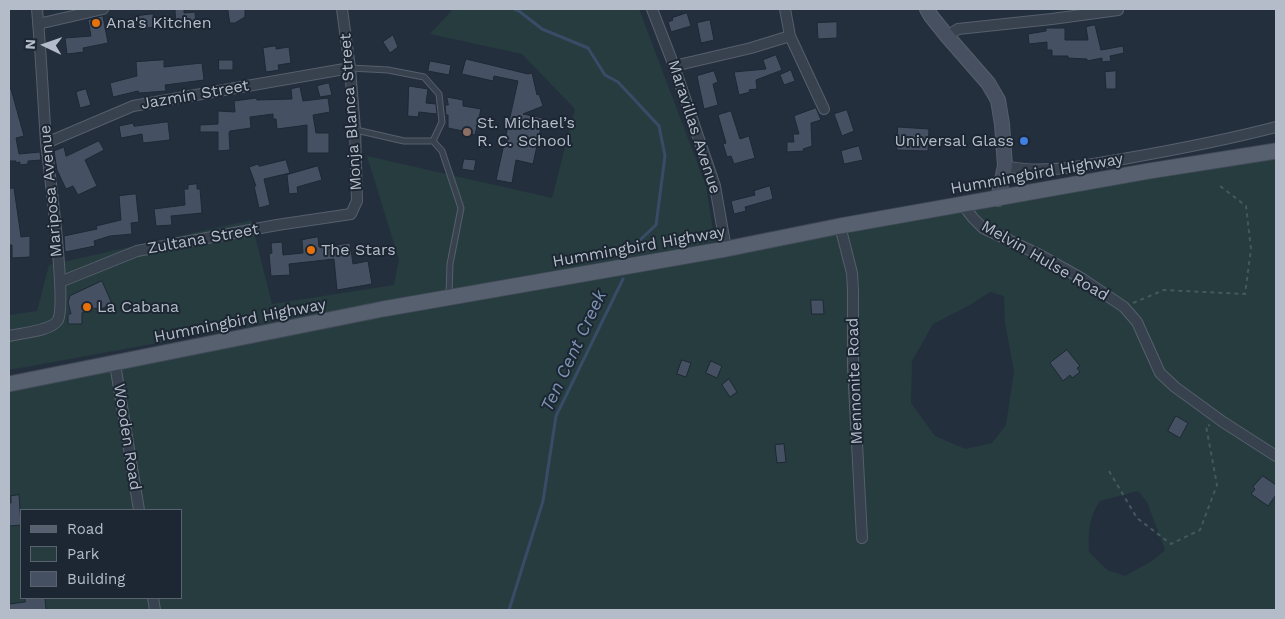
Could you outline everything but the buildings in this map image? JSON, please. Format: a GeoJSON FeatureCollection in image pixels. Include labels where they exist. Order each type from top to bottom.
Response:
{"type":"FeatureCollection","features":[{"type":"Feature","properties":{"kind":"main road","name":"Hummingbird Highway"},"geometry":{"type":"LineString","coordinates":[[9,384],[383,310],[1148,171],[1276,151]]}},
{"type":"Feature","properties":{"kind":"street","name":"Mariposa Avenue"},"geometry":{"type":"LineString","coordinates":[[9,336],[51,327],[57,322],[60,314],[60,282],[46,143],[37,9]]}},
{"type":"Feature","properties":{"kind":"street"},"geometry":{"type":"LineString","coordinates":[[38,24],[103,9]]}},
{"type":"Feature","properties":{"kind":"street","name":"Monja Blanca Street"},"geometry":{"type":"LineString","coordinates":[[342,9],[350,68],[355,130],[358,201],[351,214]]}},
{"type":"Feature","properties":{"kind":"street","name":"Maravillas Avenue"},"geometry":{"type":"LineString","coordinates":[[652,9],[674,66],[715,186],[726,249]]}},
{"type":"Feature","properties":{"kind":"street"},"geometry":{"type":"LineString","coordinates":[[785,9],[790,36],[824,109]]}},
{"type":"Feature","properties":{"kind":"street"},"geometry":{"type":"LineString","coordinates":[[927,9],[946,36],[988,83],[998,100],[1005,166],[998,199]]}},
{"type":"Feature","properties":{"kind":"street"},"geometry":{"type":"LineString","coordinates":[[946,36],[958,28],[1051,14],[1118,10]]}},
{"type":"Feature","properties":{"kind":"street"},"geometry":{"type":"LineString","coordinates":[[674,66],[751,48],[790,36]]}},
{"type":"Feature","properties":{"kind":"street","name":"Jazmín Street"},"geometry":{"type":"LineString","coordinates":[[46,143],[133,106],[350,68]]}},
{"type":"Feature","properties":{"kind":"street"},"geometry":{"type":"LineString","coordinates":[[1005,166],[1021,170],[1067,169],[1160,153],[1276,126]]}},
{"type":"Feature","properties":{"kind":"street","name":"Melvin Hulse Road"},"geometry":{"type":"LineString","coordinates":[[963,205],[972,218],[983,228],[1040,254],[1081,278],[1124,307],[1136,322],[1160,374],[1223,422],[1276,456]]}},
{"type":"Feature","properties":{"kind":"street","name":"Zultana Street"},"geometry":{"type":"LineString","coordinates":[[60,282],[137,251],[278,225],[351,214]]}},
{"type":"Feature","properties":{"kind":"street","name":"Mennonite Road"},"geometry":{"type":"LineString","coordinates":[[840,226],[852,273],[853,367],[862,538]]}},
{"type":"Feature","properties":{"kind":"street","name":"Wooden Road"},"geometry":{"type":"LineString","coordinates":[[114,364],[139,509]]}},
{"type":"Feature","properties":{"kind":"lane"},"geometry":{"type":"LineString","coordinates":[[350,68],[388,70],[424,77],[439,94],[442,122],[433,141]]}},
{"type":"Feature","properties":{"kind":"lane"},"geometry":{"type":"LineString","coordinates":[[355,130],[404,141],[433,141],[442,151],[461,208],[450,264],[448,299]]}},
{"type":"Feature","properties":{"kind":"path"},"geometry":{"type":"LineString","coordinates":[[1124,307],[1164,290],[1245,294],[1251,249],[1246,206],[1220,186]]}},
{"type":"Feature","properties":{"kind":"path"},"geometry":{"type":"LineString","coordinates":[[1109,471],[1137,518],[1172,544],[1200,530],[1217,485],[1206,426],[1223,422]]}},
{"type":"Feature","properties":{"kind":"green space"},"geometry":{"type":"Polygon","coordinates":[[[453,9],[639,9],[706,186],[715,242],[9,370],[9,315],[37,311],[49,265],[251,220],[272,304],[394,285],[399,260],[367,156],[552,198],[575,109],[522,54],[430,34],[453,9]]]}},
{"type":"Feature","properties":{"kind":"green space"},"geometry":{"type":"Polygon","coordinates":[[[1276,159],[1276,610],[9,610],[9,384],[1151,177],[1276,159]],[[990,292],[970,305],[933,324],[912,361],[911,403],[935,436],[965,449],[992,443],[1006,425],[1014,371],[1005,323],[1004,296],[990,292]],[[1138,491],[1100,501],[1090,525],[1089,552],[1107,570],[1125,576],[1152,561],[1165,550],[1147,502],[1138,491]]]}},
{"type":"Feature","properties":{"kind":"waterway","name":"Ten Cent Creek"},"geometry":{"type":"LineString","coordinates":[[514,9],[542,29],[588,48],[605,75],[618,82],[659,126],[665,156],[656,225],[627,252]]}},
{"type":"Feature","properties":{"kind":"waterway","name":"Ten Cent Creek"},"geometry":{"type":"LineString","coordinates":[[509,610],[543,501],[556,416],[623,279]]}},
{"type":"Feature","properties":{"kind":"place","name":"Ana's Kitchen"},"geometry":{"type":"Point","coordinates":[96,23]}},
{"type":"Feature","properties":{"kind":"place","name":"St. Michael’s R. C. School"},"geometry":{"type":"Point","coordinates":[467,132]}},
{"type":"Feature","properties":{"kind":"place","name":"Universal Glass"},"geometry":{"type":"Point","coordinates":[1024,141]}},
{"type":"Feature","properties":{"kind":"place","name":"The Stars"},"geometry":{"type":"Point","coordinates":[311,250]}},
{"type":"Feature","properties":{"kind":"place","name":"La Cabana"},"geometry":{"type":"Point","coordinates":[87,307]}}]}
